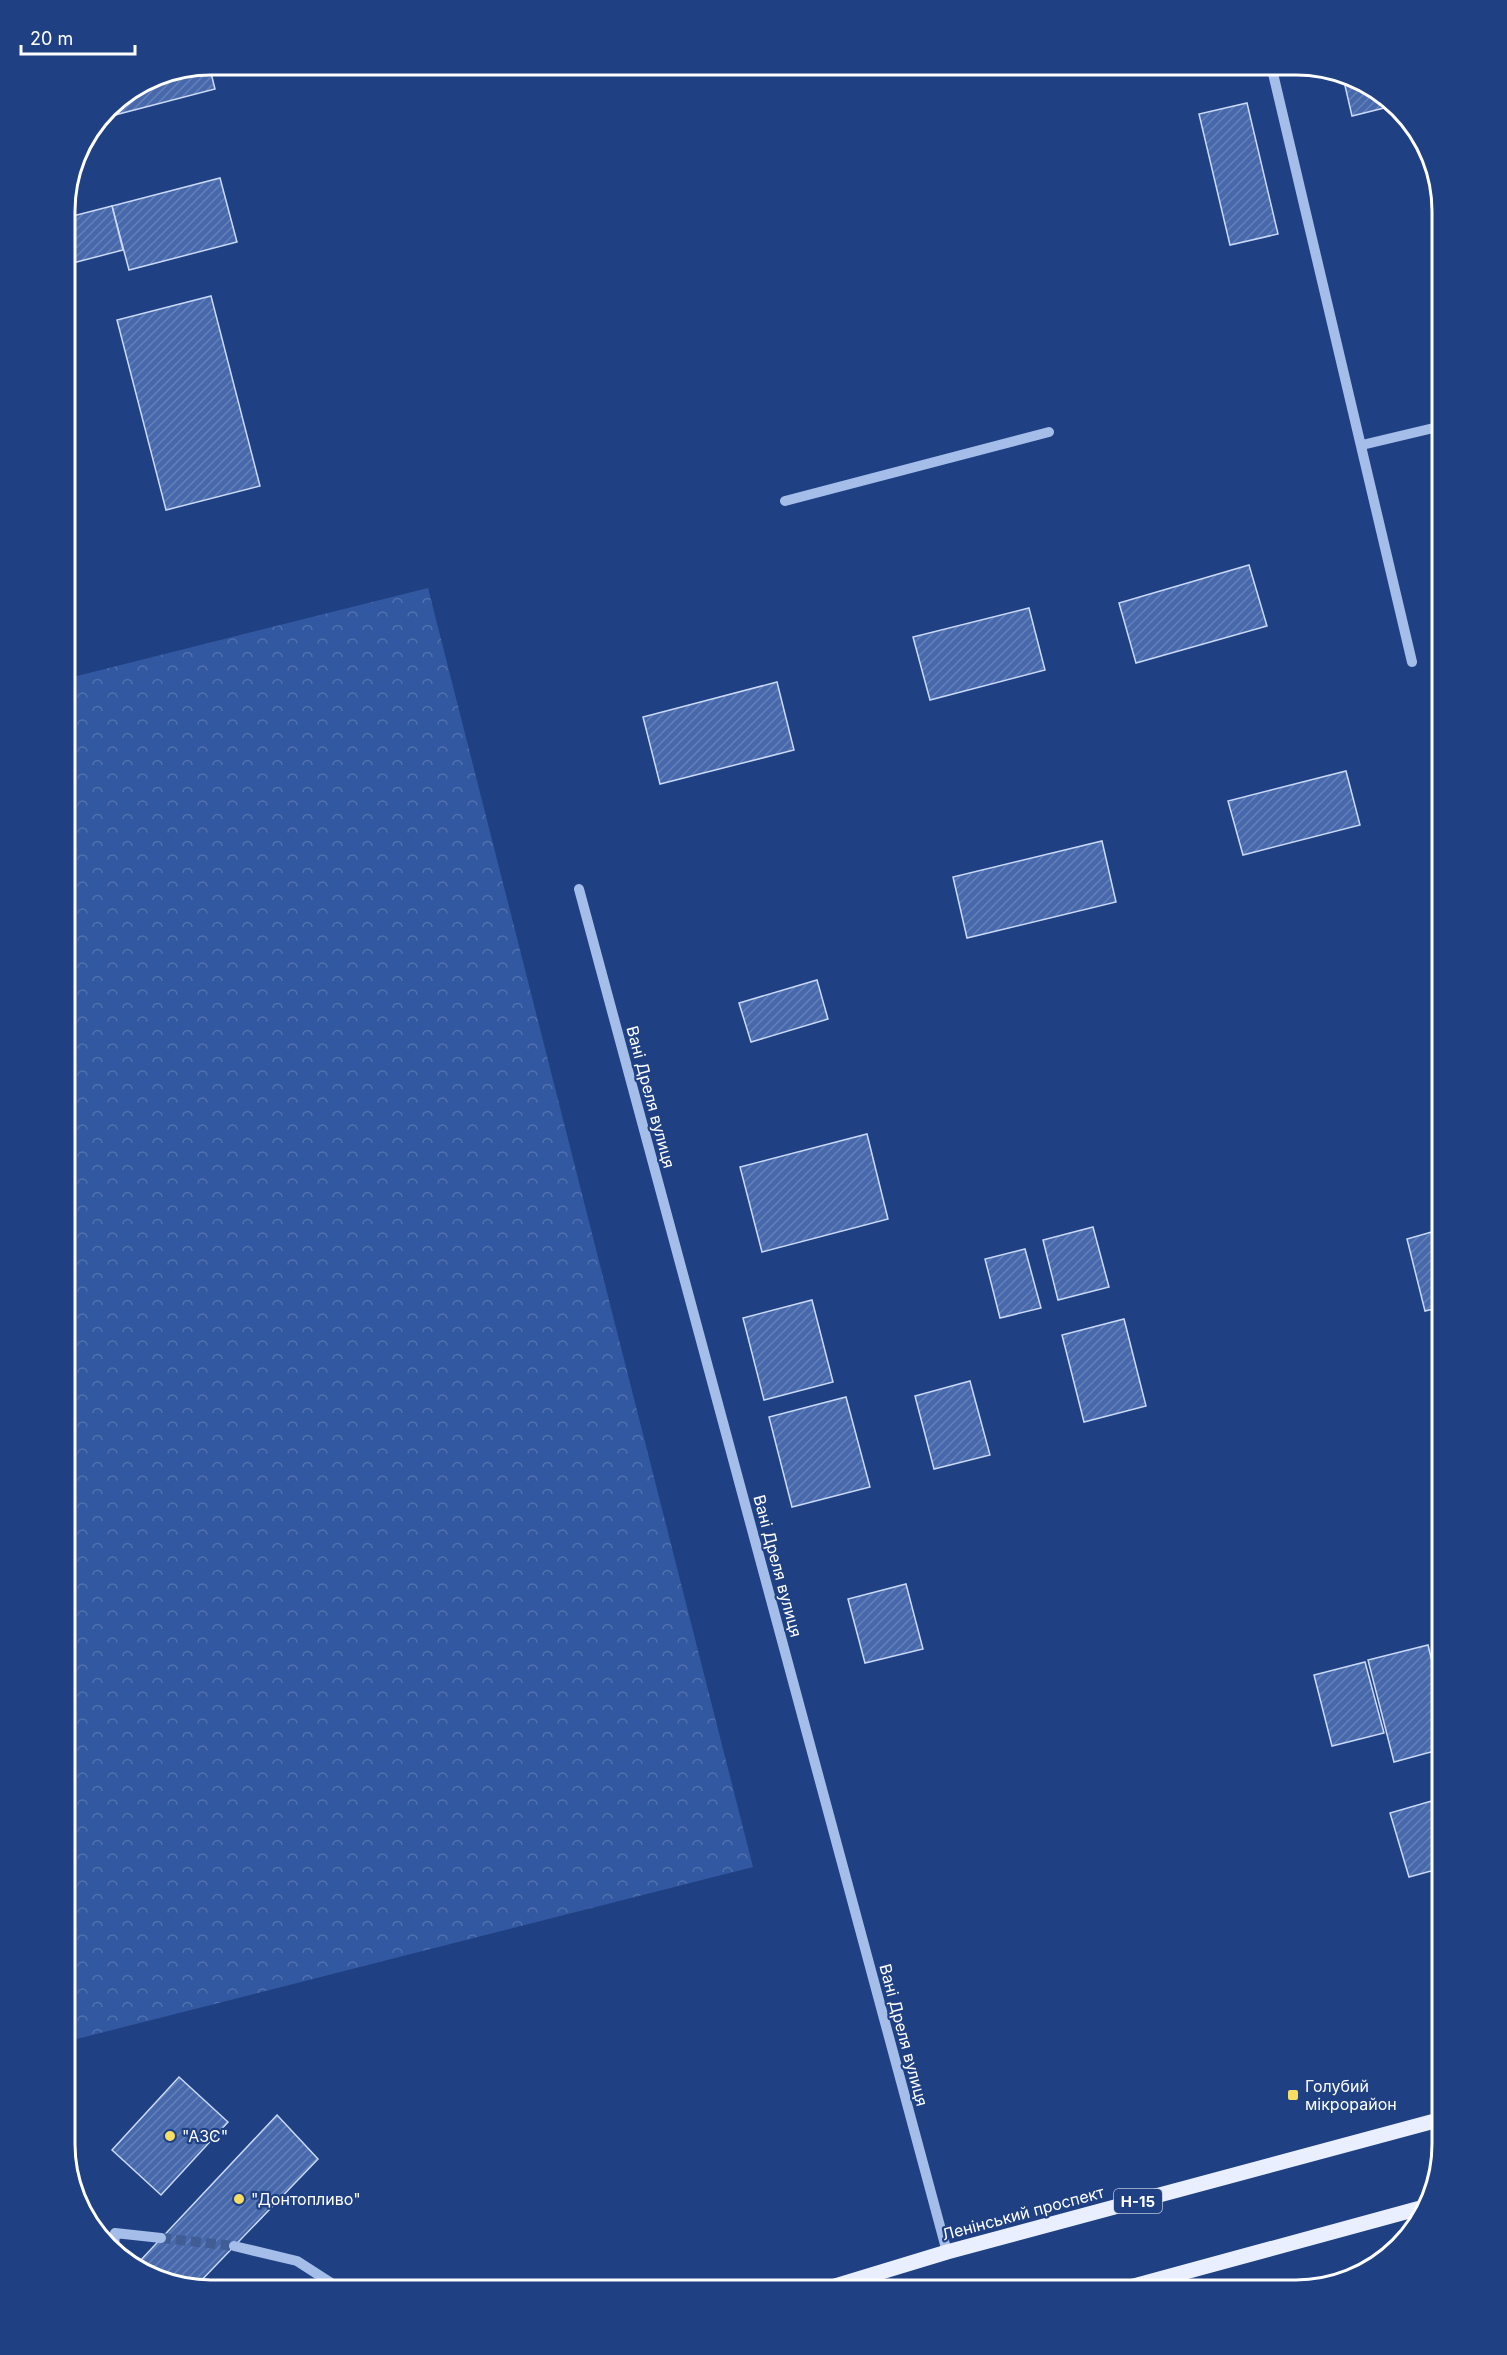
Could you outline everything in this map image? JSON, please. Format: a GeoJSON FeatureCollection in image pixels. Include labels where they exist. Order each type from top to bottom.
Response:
{"type":"FeatureCollection","features":[{"type":"Feature","properties":{"kind":"main road","name":"Ленінський проспект"},"geometry":{"type":"LineString","coordinates":[[859,2280],[948,2252],[1432,2122]]}},
{"type":"Feature","properties":{"kind":"main road"},"geometry":{"type":"LineString","coordinates":[[1156,2280],[1415,2209]]}},
{"type":"Feature","properties":{"kind":"lane"},"geometry":{"type":"LineString","coordinates":[[1273,75],[1412,662]]}},
{"type":"Feature","properties":{"kind":"lane"},"geometry":{"type":"LineString","coordinates":[[1362,445],[1432,429]]}},
{"type":"Feature","properties":{"kind":"lane"},"geometry":{"type":"LineString","coordinates":[[785,501],[1049,432]]}},
{"type":"Feature","properties":{"kind":"lane","name":"Вані Дреля вулиця"},"geometry":{"type":"LineString","coordinates":[[579,888],[948,2252]]}},
{"type":"Feature","properties":{"kind":"lane"},"geometry":{"type":"LineString","coordinates":[[115,2240],[115,2233],[162,2238]]}},
{"type":"Feature","properties":{"kind":"lane"},"geometry":{"type":"LineString","coordinates":[[234,2246],[297,2261],[326,2280]]}},
{"type":"Feature","properties":{"kind":"green space"},"geometry":{"type":"Polygon","coordinates":[[[428,588],[753,1867],[75,2039],[75,676],[428,588]]]}},
{"type":"Feature","properties":{"kind":"building"},"geometry":{"type":"Polygon","coordinates":[[[212,75],[215,89],[115,115],[135,98],[167,82],[212,75]]]}},
{"type":"Feature","properties":{"kind":"building"},"geometry":{"type":"Polygon","coordinates":[[[1345,84],[1372,98],[1385,108],[1352,116],[1345,84]]]}},
{"type":"Feature","properties":{"kind":"building"},"geometry":{"type":"Polygon","coordinates":[[[1247,103],[1278,234],[1230,245],[1199,114],[1247,103]]]}},
{"type":"Feature","properties":{"kind":"building"},"geometry":{"type":"Polygon","coordinates":[[[220,178],[237,242],[129,270],[112,206],[220,178]]]}},
{"type":"Feature","properties":{"kind":"building"},"geometry":{"type":"Polygon","coordinates":[[[112,206],[123,250],[75,262],[75,215],[112,206]]]}},
{"type":"Feature","properties":{"kind":"building"},"geometry":{"type":"Polygon","coordinates":[[[211,296],[260,486],[166,510],[117,320],[211,296]]]}},
{"type":"Feature","properties":{"kind":"building"},"geometry":{"type":"Polygon","coordinates":[[[1249,565],[1267,626],[1136,663],[1119,603],[1249,565]]]}},
{"type":"Feature","properties":{"kind":"building"},"geometry":{"type":"Polygon","coordinates":[[[1029,608],[1045,670],[930,700],[913,637],[1029,608]]]}},
{"type":"Feature","properties":{"kind":"building"},"geometry":{"type":"Polygon","coordinates":[[[777,682],[794,750],[660,784],[643,717],[777,682]]]}},
{"type":"Feature","properties":{"kind":"building"},"geometry":{"type":"Polygon","coordinates":[[[1346,771],[1360,825],[1243,855],[1228,801],[1346,771]]]}},
{"type":"Feature","properties":{"kind":"building"},"geometry":{"type":"Polygon","coordinates":[[[1102,841],[1116,902],[967,938],[953,877],[1102,841]]]}},
{"type":"Feature","properties":{"kind":"building"},"geometry":{"type":"Polygon","coordinates":[[[817,980],[828,1019],[751,1042],[739,1003],[817,980]]]}},
{"type":"Feature","properties":{"kind":"building"},"geometry":{"type":"Polygon","coordinates":[[[867,1134],[888,1219],[762,1252],[740,1167],[867,1134]]]}},
{"type":"Feature","properties":{"kind":"building"},"geometry":{"type":"Polygon","coordinates":[[[1093,1227],[1109,1287],[1058,1300],[1043,1240],[1093,1227]]]}},
{"type":"Feature","properties":{"kind":"building"},"geometry":{"type":"Polygon","coordinates":[[[1432,1232],[1432,1309],[1425,1311],[1407,1239],[1432,1232]]]}},
{"type":"Feature","properties":{"kind":"building"},"geometry":{"type":"Polygon","coordinates":[[[1025,1249],[1041,1308],[1000,1318],[985,1259],[1025,1249]]]}},
{"type":"Feature","properties":{"kind":"building"},"geometry":{"type":"Polygon","coordinates":[[[812,1300],[833,1382],[764,1400],[743,1318],[812,1300]]]}},
{"type":"Feature","properties":{"kind":"building"},"geometry":{"type":"Polygon","coordinates":[[[1124,1319],[1146,1406],[1084,1422],[1062,1335],[1124,1319]]]}},
{"type":"Feature","properties":{"kind":"building"},"geometry":{"type":"Polygon","coordinates":[[[970,1381],[990,1455],[934,1469],[915,1396],[970,1381]]]}},
{"type":"Feature","properties":{"kind":"building"},"geometry":{"type":"Polygon","coordinates":[[[846,1397],[870,1487],[792,1507],[769,1417],[846,1397]]]}},
{"type":"Feature","properties":{"kind":"building"},"geometry":{"type":"Polygon","coordinates":[[[906,1584],[923,1649],[865,1663],[848,1599],[906,1584]]]}},
{"type":"Feature","properties":{"kind":"building"},"geometry":{"type":"Polygon","coordinates":[[[1428,1645],[1432,1662],[1432,1752],[1394,1762],[1368,1660],[1428,1645]]]}},
{"type":"Feature","properties":{"kind":"building"},"geometry":{"type":"Polygon","coordinates":[[[1365,1662],[1384,1733],[1332,1746],[1314,1675],[1365,1662]]]}},
{"type":"Feature","properties":{"kind":"building"},"geometry":{"type":"Polygon","coordinates":[[[1432,1801],[1432,1871],[1409,1877],[1390,1813],[1432,1801]]]}},
{"type":"Feature","properties":{"kind":"building","name":"\"АЗС\""},"geometry":{"type":"Polygon","coordinates":[[[179,2077],[228,2122],[161,2195],[112,2150],[179,2077]]]}},
{"type":"Feature","properties":{"kind":"building","name":"\"Донтопливо\""},"geometry":{"type":"Polygon","coordinates":[[[277,2115],[318,2159],[202,2280],[167,2273],[141,2260],[277,2115]]]}},
{"type":"Feature","properties":{"kind":"tunnel"},"geometry":{"type":"LineString","coordinates":[[161,2238],[234,2246]]}},
{"type":"Feature","properties":{"kind":"place","name":"Голубий мікрорайон"},"geometry":{"type":"Point","coordinates":[1293,2095]}},
{"type":"Feature","properties":{"kind":"place","name":"\"АЗС\""},"geometry":{"type":"Point","coordinates":[170,2136]}},
{"type":"Feature","properties":{"kind":"place","name":"\"Донтопливо\""},"geometry":{"type":"Point","coordinates":[239,2199]}}]}
